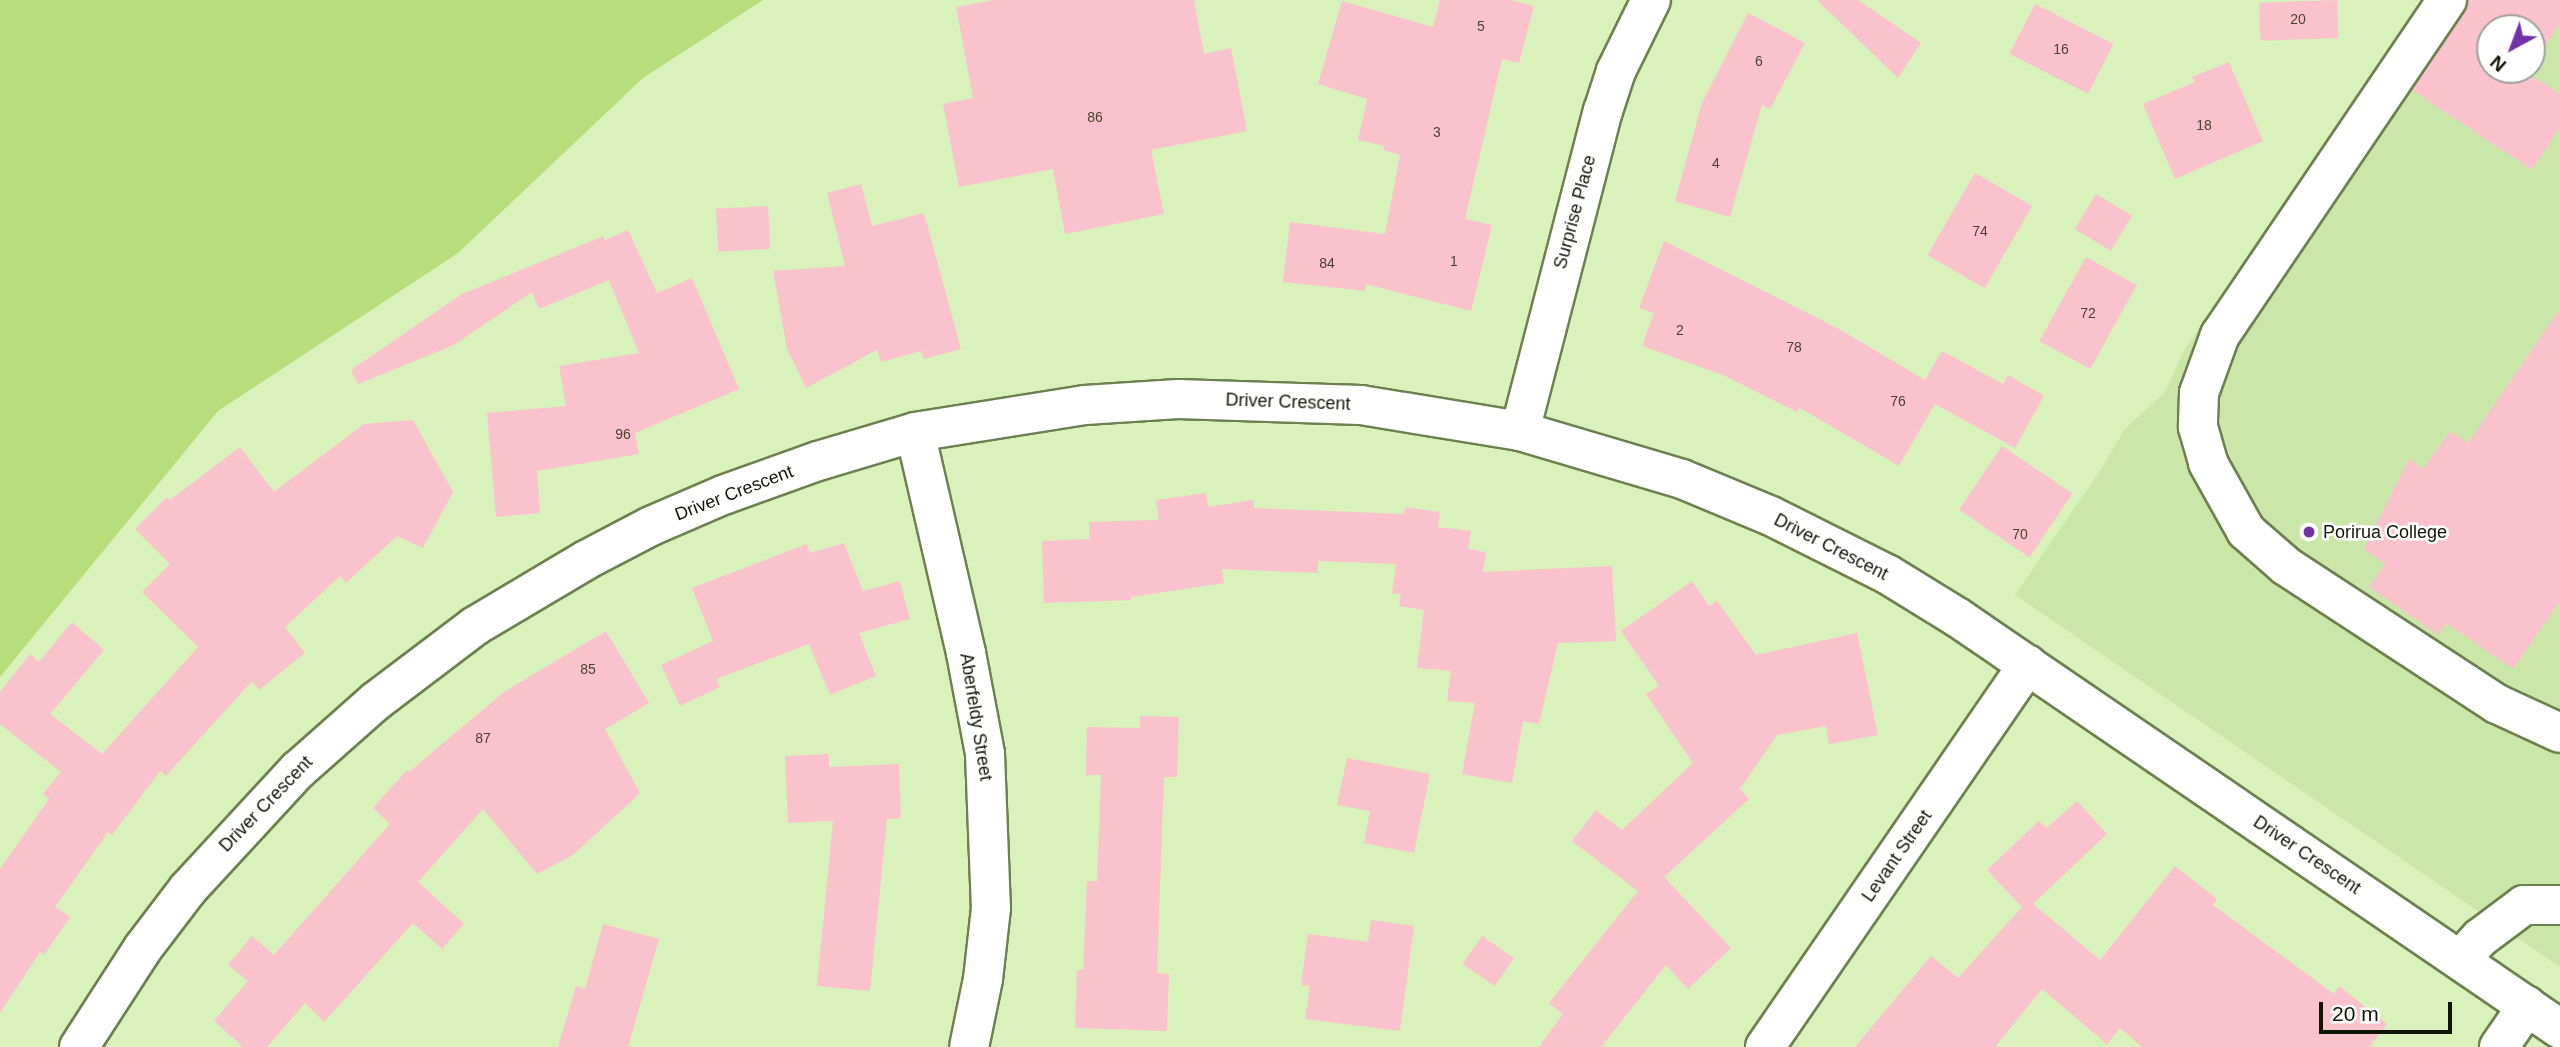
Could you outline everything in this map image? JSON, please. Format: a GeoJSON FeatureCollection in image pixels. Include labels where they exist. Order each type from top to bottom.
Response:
{"type":"FeatureCollection","features":[{"type":"Feature","properties":{"kind":"street","name":"Surprise Place"},"geometry":{"type":"LineString","coordinates":[[1520,431],[1603,111],[1616,71],[1651,0]]}},
{"type":"Feature","properties":{"kind":"street"},"geometry":{"type":"LineString","coordinates":[[2447,0],[2220,335],[2199,393],[2198,427],[2208,463],[2246,531],[2286,566],[2497,704],[2560,733]]}},
{"type":"Feature","properties":{"kind":"street","name":"Driver Crescent"},"geometry":{"type":"LineString","coordinates":[[79,1047],[143,948],[188,889],[240,829],[298,770],[367,709],[475,626],[586,560],[651,526],[723,495],[806,465],[915,432],[1085,405],[1178,399],[1361,405],[1520,431],[1682,479],[1771,516],[1887,574],[2028,665],[2560,1029]]}},
{"type":"Feature","properties":{"kind":"street","name":"Aberfeldy Street"},"geometry":{"type":"LineString","coordinates":[[915,432],[966,653],[985,754],[991,908],[983,979],[969,1047]]}},
{"type":"Feature","properties":{"kind":"street","name":"Levant Street"},"geometry":{"type":"LineString","coordinates":[[1765,1047],[2028,665]]}},
{"type":"Feature","properties":{"kind":"street"},"geometry":{"type":"LineString","coordinates":[[2460,960],[2480,937],[2524,905],[2560,905]]}},
{"type":"Feature","properties":{"kind":"street"},"geometry":{"type":"LineString","coordinates":[[2499,1047],[2527,1006]]}},
{"type":"Feature","properties":{"kind":"shaded area"},"geometry":{"type":"Polygon","coordinates":[[[0,0],[763,0],[643,78],[458,253],[218,411],[0,677],[0,0]]]}},
{"type":"Feature","properties":{"kind":"shaded area","name":"Porirua College"},"geometry":{"type":"Polygon","coordinates":[[[2423,0],[2560,0],[2560,967],[2015,595],[2102,468],[2124,430],[2166,391],[2183,352],[2423,0]]]}},
{"type":"Feature","properties":{"kind":"building"},"geometry":{"type":"Polygon","coordinates":[[[995,0],[1194,0],[1204,54],[1231,48],[1247,131],[1151,150],[1164,214],[1065,234],[1053,169],[959,187],[943,104],[973,98],[956,7],[995,0]]]}},
{"type":"Feature","properties":{"kind":"building"},"geometry":{"type":"Polygon","coordinates":[[[1440,0],[1511,0],[1534,6],[1519,63],[1502,59],[1465,219],[1492,225],[1471,311],[1366,284],[1365,291],[1283,282],[1290,222],[1385,234],[1400,155],[1383,150],[1385,146],[1358,140],[1367,99],[1318,84],[1342,1],[1433,27],[1440,0]]]}},
{"type":"Feature","properties":{"kind":"building"},"geometry":{"type":"Polygon","coordinates":[[[1817,0],[1858,0],[1921,43],[1898,78],[1817,0]]]}},
{"type":"Feature","properties":{"kind":"building"},"geometry":{"type":"Polygon","coordinates":[[[2337,0],[2338,38],[2260,41],[2259,3],[2337,0]]]}},
{"type":"Feature","properties":{"kind":"building"},"geometry":{"type":"Polygon","coordinates":[[[2469,0],[2560,0],[2560,23],[2546,44],[2546,14],[2476,14],[2476,84],[2544,84],[2560,94],[2560,127],[2532,170],[2412,90],[2465,12],[2469,0]]]}},
{"type":"Feature","properties":{"kind":"building"},"geometry":{"type":"Polygon","coordinates":[[[2035,4],[2113,44],[2088,94],[2010,54],[2035,4]]]}},
{"type":"Feature","properties":{"kind":"building"},"geometry":{"type":"Polygon","coordinates":[[[1748,13],[1805,43],[1770,109],[1762,105],[1730,217],[1675,201],[1702,103],[1748,13]]]}},
{"type":"Feature","properties":{"kind":"building"},"geometry":{"type":"Polygon","coordinates":[[[2229,62],[2263,141],[2175,179],[2143,104],[2195,82],[2192,77],[2229,62]]]}},
{"type":"Feature","properties":{"kind":"building"},"geometry":{"type":"Polygon","coordinates":[[[1975,173],[2032,206],[1985,288],[1928,255],[1975,173]]]}},
{"type":"Feature","properties":{"kind":"building"},"geometry":{"type":"Polygon","coordinates":[[[861,184],[872,226],[924,213],[961,349],[924,359],[921,351],[881,362],[877,350],[806,388],[787,349],[773,271],[845,266],[827,193],[861,184]]]}},
{"type":"Feature","properties":{"kind":"building"},"geometry":{"type":"Polygon","coordinates":[[[2096,194],[2132,216],[2111,251],[2075,229],[2096,194]]]}},
{"type":"Feature","properties":{"kind":"building"},"geometry":{"type":"Polygon","coordinates":[[[768,206],[770,249],[718,252],[716,209],[768,206]]]}},
{"type":"Feature","properties":{"kind":"building"},"geometry":{"type":"Polygon","coordinates":[[[628,230],[657,293],[692,278],[739,389],[635,433],[639,454],[537,471],[540,513],[496,517],[487,413],[566,406],[559,366],[639,353],[609,280],[539,309],[532,292],[454,345],[358,384],[351,370],[462,294],[604,236],[605,240],[628,230]]]}},
{"type":"Feature","properties":{"kind":"building"},"geometry":{"type":"Polygon","coordinates":[[[1664,241],[1839,329],[1925,380],[1942,351],[2003,384],[2008,375],[2044,396],[2015,448],[1935,404],[1899,466],[1800,408],[1797,412],[1723,375],[1642,346],[1654,313],[1639,308],[1664,241]]]}},
{"type":"Feature","properties":{"kind":"building"},"geometry":{"type":"Polygon","coordinates":[[[2086,257],[2137,285],[2090,369],[2039,341],[2086,257]]]}},
{"type":"Feature","properties":{"kind":"building"},"geometry":{"type":"Polygon","coordinates":[[[2560,309],[2560,601],[2513,669],[2446,623],[2438,635],[2369,587],[2385,564],[2364,549],[2409,459],[2423,469],[2450,431],[2468,443],[2560,309]]]}},
{"type":"Feature","properties":{"kind":"building"},"geometry":{"type":"Polygon","coordinates":[[[413,420],[453,492],[423,548],[397,536],[346,583],[340,576],[285,627],[305,653],[259,690],[252,681],[166,776],[160,771],[112,835],[108,832],[55,907],[70,917],[44,955],[40,952],[0,1013],[0,869],[49,799],[43,794],[61,772],[0,724],[0,692],[30,654],[39,662],[72,622],[104,650],[50,714],[102,754],[198,647],[142,592],[170,564],[135,529],[167,497],[170,500],[240,447],[274,492],[364,424],[413,420]]]}},
{"type":"Feature","properties":{"kind":"building"},"geometry":{"type":"Polygon","coordinates":[[[2002,446],[2072,494],[2029,557],[1959,510],[2002,446]]]}},
{"type":"Feature","properties":{"kind":"building"},"geometry":{"type":"Polygon","coordinates":[[[1206,493],[1208,507],[1253,500],[1254,508],[1404,514],[1405,507],[1440,512],[1438,527],[1471,531],[1468,549],[1486,552],[1483,572],[1612,566],[1616,641],[1558,643],[1539,724],[1523,721],[1512,783],[1462,774],[1475,703],[1447,701],[1451,671],[1417,668],[1424,610],[1399,606],[1401,594],[1392,593],[1396,564],[1318,561],[1318,573],[1222,569],[1224,583],[1131,597],[1131,600],[1044,603],[1042,541],[1090,539],[1089,522],[1159,520],[1156,500],[1206,493]]]}},
{"type":"Feature","properties":{"kind":"building"},"geometry":{"type":"Polygon","coordinates":[[[844,543],[863,591],[900,581],[910,619],[859,633],[876,676],[830,695],[809,644],[716,679],[720,687],[680,706],[661,665],[713,641],[692,588],[807,544],[810,553],[844,543]]]}},
{"type":"Feature","properties":{"kind":"building"},"geometry":{"type":"Polygon","coordinates":[[[1692,581],[1709,606],[1717,601],[1756,655],[1857,633],[1878,735],[1829,744],[1826,726],[1777,735],[1740,789],[1749,799],[1664,877],[1731,948],[1688,989],[1666,965],[1601,1047],[1539,1047],[1563,1014],[1549,1003],[1638,891],[1572,841],[1596,810],[1622,830],[1693,763],[1646,694],[1659,686],[1621,631],[1692,581]]]}},
{"type":"Feature","properties":{"kind":"building"},"geometry":{"type":"Polygon","coordinates":[[[606,631],[649,703],[605,729],[640,793],[573,855],[537,874],[483,809],[418,882],[464,924],[442,949],[413,923],[324,1022],[305,1003],[267,1047],[243,1047],[214,1021],[248,981],[228,965],[252,936],[274,955],[390,824],[373,808],[407,770],[409,772],[504,692],[606,631]]]}},
{"type":"Feature","properties":{"kind":"building"},"geometry":{"type":"Polygon","coordinates":[[[1140,716],[1179,717],[1177,777],[1164,777],[1157,973],[1169,974],[1167,1031],[1075,1028],[1077,970],[1083,970],[1087,881],[1097,881],[1101,775],[1086,775],[1087,727],[1140,728],[1140,716]]]}},
{"type":"Feature","properties":{"kind":"building"},"geometry":{"type":"Polygon","coordinates":[[[829,754],[829,767],[899,764],[901,818],[887,819],[870,991],[817,986],[833,821],[788,823],[785,756],[829,754]]]}},
{"type":"Feature","properties":{"kind":"building"},"geometry":{"type":"Polygon","coordinates":[[[1347,758],[1430,774],[1414,853],[1364,843],[1370,811],[1337,805],[1347,758]]]}},
{"type":"Feature","properties":{"kind":"building"},"geometry":{"type":"Polygon","coordinates":[[[2077,801],[2107,834],[2033,904],[2100,960],[2175,866],[2217,899],[2213,905],[2334,994],[2339,986],[2387,1024],[2369,1047],[2142,1047],[2120,1028],[2107,1044],[2042,989],[1995,1047],[1855,1047],[1931,956],[1958,978],[2022,907],[1987,870],[2039,821],[2047,828],[2077,801]]]}},
{"type":"Feature","properties":{"kind":"building"},"geometry":{"type":"Polygon","coordinates":[[[1371,920],[1414,926],[1400,1031],[1305,1019],[1310,986],[1301,985],[1308,934],[1368,942],[1371,920]]]}},
{"type":"Feature","properties":{"kind":"building"},"geometry":{"type":"Polygon","coordinates":[[[603,924],[659,939],[628,1047],[558,1047],[576,986],[585,989],[603,924]]]}},
{"type":"Feature","properties":{"kind":"building"},"geometry":{"type":"Polygon","coordinates":[[[1482,936],[1514,958],[1494,986],[1462,964],[1482,936]]]}},
{"type":"Feature","properties":{"kind":"place","name":"Porirua College"},"geometry":{"type":"Point","coordinates":[2309,532]}}]}
